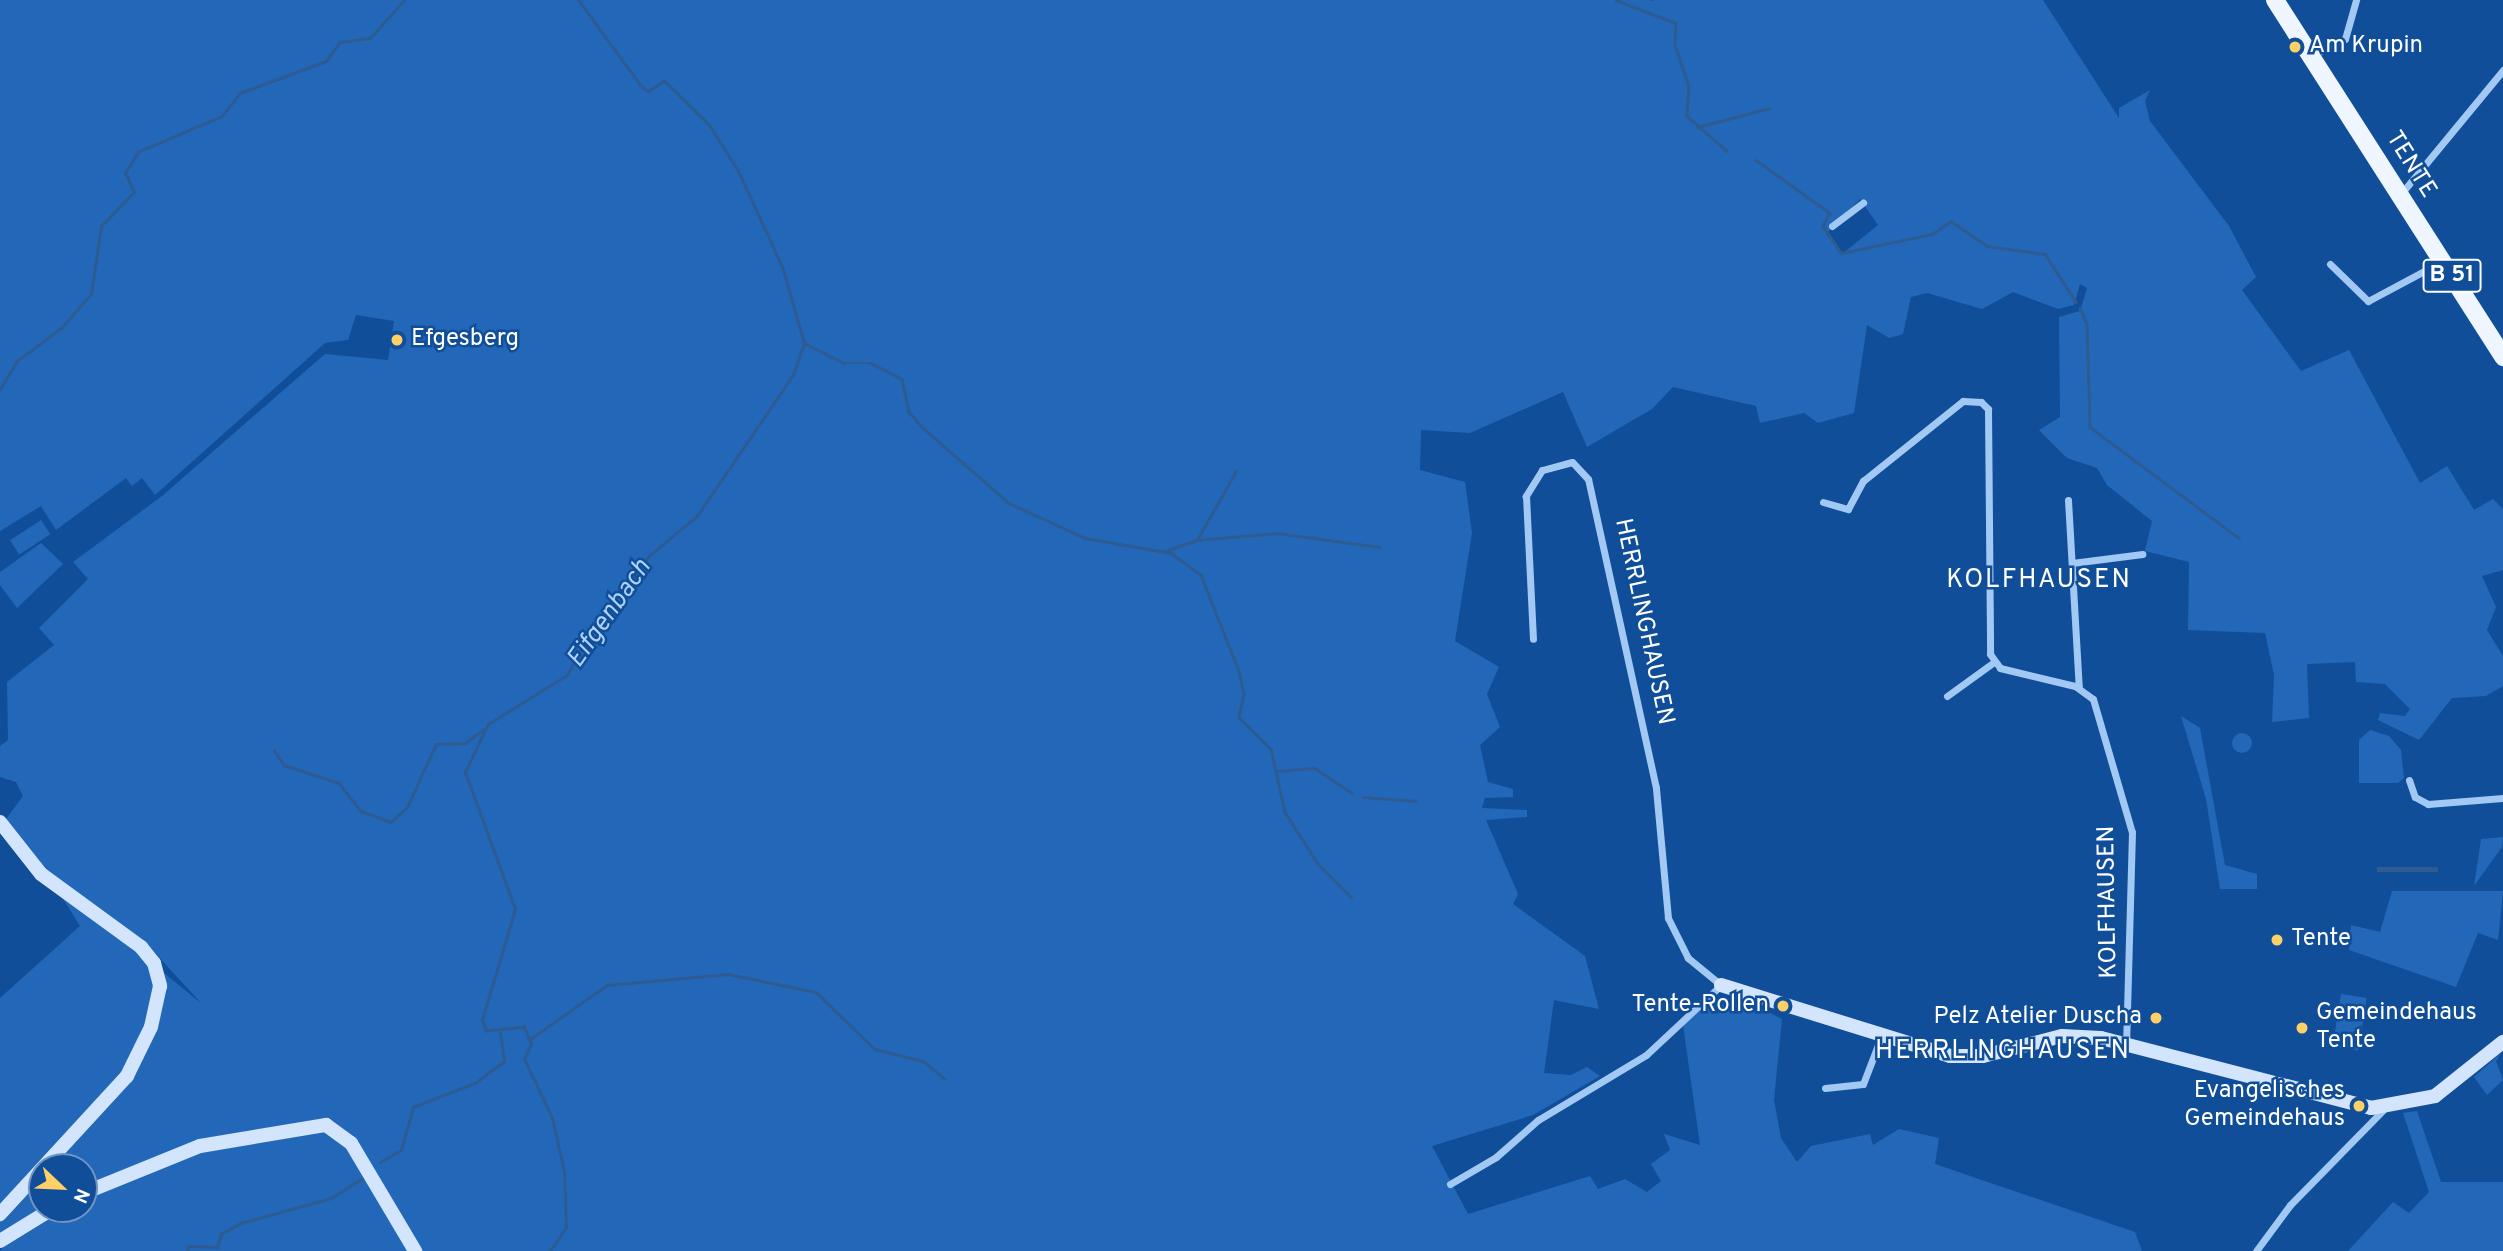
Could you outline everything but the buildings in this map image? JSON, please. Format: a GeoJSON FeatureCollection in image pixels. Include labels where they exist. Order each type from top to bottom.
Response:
{"type":"FeatureCollection","features":[{"type":"Feature","properties":{"kind":"main road","name":"TENTE"},"geometry":{"type":"LineString","coordinates":[[2275,0],[2503,357]]}},
{"type":"Feature","properties":{"kind":"street"},"geometry":{"type":"LineString","coordinates":[[2310,56],[2345,39],[2356,0]]}},
{"type":"Feature","properties":{"kind":"street"},"geometry":{"type":"LineString","coordinates":[[2400,195],[2503,70]]}},
{"type":"Feature","properties":{"kind":"street"},"geometry":{"type":"LineString","coordinates":[[1832,226],[1863,203]]}},
{"type":"Feature","properties":{"kind":"street"},"geometry":{"type":"LineString","coordinates":[[2330,264],[2368,301],[2442,261]]}},
{"type":"Feature","properties":{"kind":"street"},"geometry":{"type":"LineString","coordinates":[[1823,502],[1848,509],[1877,468],[1963,401],[1981,402],[1991,416],[1986,578],[1994,662]]}},
{"type":"Feature","properties":{"kind":"street","name":"HERRLINGHAUSEN"},"geometry":{"type":"LineString","coordinates":[[1532,639],[1525,496],[1542,470],[1572,462],[1588,479],[1656,788],[1668,918],[1688,958],[1721,985],[1881,1037],[1965,1057],[2062,1036],[2126,1044],[2344,1104],[2385,1108],[2435,1096],[2503,1042]]}},
{"type":"Feature","properties":{"kind":"street"},"geometry":{"type":"LineString","coordinates":[[1994,662],[2079,688],[2068,500]]}},
{"type":"Feature","properties":{"kind":"street"},"geometry":{"type":"LineString","coordinates":[[2072,563],[2142,554]]}},
{"type":"Feature","properties":{"kind":"street"},"geometry":{"type":"LineString","coordinates":[[1947,696],[1954,696],[1994,662]]}},
{"type":"Feature","properties":{"kind":"street","name":"KOLFHAUSEN"},"geometry":{"type":"LineString","coordinates":[[2079,688],[2099,710],[2132,832],[2126,1044]]}},
{"type":"Feature","properties":{"kind":"street"},"geometry":{"type":"LineString","coordinates":[[2409,780],[2415,797],[2428,803],[2503,798]]}},
{"type":"Feature","properties":{"kind":"street"},"geometry":{"type":"LineString","coordinates":[[0,822],[41,874],[141,947],[154,963],[160,986],[132,1070],[0,1214]]}},
{"type":"Feature","properties":{"kind":"street"},"geometry":{"type":"LineString","coordinates":[[1450,1184],[1496,1157],[1538,1120],[1646,1055],[1721,985]]}},
{"type":"Feature","properties":{"kind":"street"},"geometry":{"type":"LineString","coordinates":[[1825,1088],[1866,1081],[1881,1037]]}},
{"type":"Feature","properties":{"kind":"street"},"geometry":{"type":"LineString","coordinates":[[2256,1251],[2290,1205],[2385,1108]]}},
{"type":"Feature","properties":{"kind":"street"},"geometry":{"type":"LineString","coordinates":[[98,1188],[222,1140],[312,1125],[338,1130],[415,1251]]}},
{"type":"Feature","properties":{"kind":"street"},"geometry":{"type":"LineString","coordinates":[[0,1241],[29,1223]]}},
{"type":"Feature","properties":{"kind":"shaded area"},"geometry":{"type":"Polygon","coordinates":[[[0,0],[2043,0],[2119,118],[2119,108],[2150,90],[2145,101],[2150,121],[2229,226],[2256,277],[2242,290],[2301,371],[2349,350],[2420,483],[2447,466],[2474,510],[2493,499],[2503,509],[2503,570],[2482,576],[2496,607],[2487,630],[2503,656],[2503,686],[2486,696],[2452,698],[2419,740],[2378,720],[2380,713],[2405,716],[2410,709],[2385,684],[2356,682],[2355,662],[2307,664],[2309,718],[2272,722],[2274,675],[2265,633],[2188,630],[2189,562],[2145,551],[2152,521],[2107,485],[2097,468],[2067,458],[2039,430],[2060,417],[2059,317],[2080,311],[2087,288],[2080,284],[2074,305],[2058,309],[2013,292],[1982,309],[1927,293],[1911,297],[1903,334],[1889,338],[1867,325],[1854,413],[1818,423],[1804,413],[1760,423],[1756,406],[1673,387],[1652,409],[1587,447],[1563,392],[1470,433],[1421,430],[1420,470],[1465,482],[1472,533],[1455,641],[1499,667],[1487,694],[1500,727],[1480,745],[1488,782],[1513,789],[1513,797],[1485,798],[1482,808],[1527,810],[1527,817],[1486,820],[1518,894],[1513,904],[1585,956],[1599,1009],[1554,1000],[1544,1073],[1571,1075],[1587,1067],[1600,1076],[1533,1115],[1432,1146],[1468,1214],[1590,1176],[1598,1189],[1625,1179],[1647,1192],[1661,1181],[1651,1164],[1670,1150],[1664,1134],[1700,1145],[1683,1025],[1707,1005],[1753,1004],[1782,1019],[1774,1100],[1781,1138],[1797,1162],[1811,1146],[1870,1134],[1873,1145],[1899,1129],[1939,1138],[1935,1164],[2135,1232],[2142,1251],[0,1251],[20,1230],[33,1223],[98,1223],[98,1190],[165,1160],[306,1129],[347,1132],[334,1123],[177,1149],[98,1182],[98,1153],[60,1153],[131,1079],[164,973],[202,1004],[155,953],[41,869],[6,819],[23,796],[16,782],[0,777],[0,746],[8,740],[7,682],[54,645],[39,628],[88,579],[73,562],[162,496],[325,354],[388,360],[394,321],[356,315],[348,340],[325,343],[155,495],[142,478],[132,486],[126,478],[56,530],[41,506],[0,531],[0,0]],[[1860,199],[1826,234],[1842,254],[1878,225],[1860,199]]]}},
{"type":"Feature","properties":{"kind":"shaded area"},"geometry":{"type":"Polygon","coordinates":[[[41,520],[50,534],[19,554],[10,540],[41,520]]]}},
{"type":"Feature","properties":{"kind":"shaded area"},"geometry":{"type":"Polygon","coordinates":[[[41,543],[63,564],[17,608],[0,585],[0,572],[41,543]]]}},
{"type":"Feature","properties":{"kind":"shaded area"},"geometry":{"type":"Polygon","coordinates":[[[2181,716],[2200,728],[2225,865],[2257,874],[2257,889],[2220,889],[2206,799],[2181,716]]]}},
{"type":"Feature","properties":{"kind":"shaded area"},"geometry":{"type":"Polygon","coordinates":[[[2370,730],[2389,736],[2401,750],[2404,778],[2398,783],[2359,783],[2359,740],[2370,730]]]}},
{"type":"Feature","properties":{"kind":"shaded area"},"geometry":{"type":"Polygon","coordinates":[[[2238,733],[2246,733],[2252,743],[2246,753],[2238,753],[2232,747],[2232,739],[2238,733]]]}},
{"type":"Feature","properties":{"kind":"shaded area"},"geometry":{"type":"Polygon","coordinates":[[[2503,837],[2502,847],[2474,886],[2481,839],[2503,837]]]}},
{"type":"Feature","properties":{"kind":"shaded area"},"geometry":{"type":"Polygon","coordinates":[[[2377,867],[2438,867],[2438,872],[2377,872],[2377,867]]]}},
{"type":"Feature","properties":{"kind":"shaded area"},"geometry":{"type":"Polygon","coordinates":[[[2392,891],[2503,891],[2498,940],[2478,933],[2456,987],[2349,950],[2351,925],[2380,932],[2392,891]]]}},
{"type":"Feature","properties":{"kind":"shaded area"},"geometry":{"type":"Polygon","coordinates":[[[60,894],[126,937],[153,970],[154,999],[130,1063],[49,1153],[28,1153],[28,1177],[0,1208],[0,998],[80,926],[60,894]]]}},
{"type":"Feature","properties":{"kind":"shaded area"},"geometry":{"type":"Polygon","coordinates":[[[2341,994],[2367,998],[2358,1050],[2333,1046],[2341,994]]]}},
{"type":"Feature","properties":{"kind":"shaded area"},"geometry":{"type":"Polygon","coordinates":[[[2501,1053],[2496,1061],[2503,1080],[2487,1095],[2474,1077],[2501,1053]]]}},
{"type":"Feature","properties":{"kind":"shaded area"},"geometry":{"type":"Polygon","coordinates":[[[2417,1111],[2441,1182],[2503,1182],[2503,1251],[2348,1251],[2393,1202],[2409,1213],[2429,1192],[2403,1113],[2417,1111]]]}},
{"type":"Feature","properties":{"kind":"shaded area"},"geometry":{"type":"Polygon","coordinates":[[[28,1189],[28,1218],[0,1235],[0,1220],[28,1189]]]}},
{"type":"Feature","properties":{"kind":"waterway"},"geometry":{"type":"LineString","coordinates":[[0,389],[17,361],[61,328],[91,294],[101,226],[134,192],[125,173],[138,152],[222,116],[240,93],[326,61],[340,42],[370,38],[404,0]]}},
{"type":"Feature","properties":{"kind":"waterway","name":"Eifgenbach"},"geometry":{"type":"LineString","coordinates":[[550,1251],[566,1227],[564,1172],[552,1118],[524,1059],[531,1044],[524,1027],[486,1031],[482,1020],[515,909],[465,772],[488,724],[567,675],[589,634],[649,556],[697,516],[793,375],[804,343],[782,267],[738,171],[709,125],[664,81],[648,92],[640,85],[578,0]]}},
{"type":"Feature","properties":{"kind":"waterway"},"geometry":{"type":"LineString","coordinates":[[1616,0],[1676,23],[1675,45],[1689,86],[1687,116],[1727,151]]}},
{"type":"Feature","properties":{"kind":"waterway"},"geometry":{"type":"LineString","coordinates":[[1697,127],[1770,108]]}},
{"type":"Feature","properties":{"kind":"waterway"},"geometry":{"type":"LineString","coordinates":[[1756,160],[1830,213],[1823,226],[1841,253],[1932,234],[1951,221],[1987,246],[2045,254],[2076,302]]}},
{"type":"Feature","properties":{"kind":"waterway"},"geometry":{"type":"LineString","coordinates":[[2080,308],[2087,324],[2090,427],[2239,538]]}},
{"type":"Feature","properties":{"kind":"waterway"},"geometry":{"type":"LineString","coordinates":[[804,343],[844,363],[871,363],[902,379],[909,412],[921,426],[1009,503],[1085,538],[1171,553],[1201,575],[1239,671],[1244,694],[1239,717],[1271,749],[1285,812],[1318,864],[1351,897]]}},
{"type":"Feature","properties":{"kind":"waterway"},"geometry":{"type":"LineString","coordinates":[[1198,538],[1236,471]]}},
{"type":"Feature","properties":{"kind":"waterway"},"geometry":{"type":"LineString","coordinates":[[1165,551],[1197,540],[1277,533],[1379,547]]}},
{"type":"Feature","properties":{"kind":"waterway"},"geometry":{"type":"LineString","coordinates":[[274,750],[284,765],[339,783],[361,811],[391,822],[407,807],[436,744],[465,743],[483,730]]}},
{"type":"Feature","properties":{"kind":"waterway"},"geometry":{"type":"LineString","coordinates":[[1278,771],[1315,768],[1352,793]]}},
{"type":"Feature","properties":{"kind":"waterway"},"geometry":{"type":"LineString","coordinates":[[1363,797],[1416,801]]}},
{"type":"Feature","properties":{"kind":"waterway"},"geometry":{"type":"LineString","coordinates":[[530,1039],[607,985],[728,974],[816,992],[875,1049],[923,1061],[945,1079]]}},
{"type":"Feature","properties":{"kind":"waterway"},"geometry":{"type":"LineString","coordinates":[[380,1162],[401,1150],[413,1107],[475,1083],[504,1061],[500,1033]]}},
{"type":"Feature","properties":{"kind":"waterway"},"geometry":{"type":"LineString","coordinates":[[187,1251],[189,1246],[217,1247],[221,1234],[241,1223],[331,1198],[363,1178]]}},
{"type":"Feature","properties":{"kind":"place","name":"Am Krupin"},"geometry":{"type":"Point","coordinates":[2295,47]}},
{"type":"Feature","properties":{"kind":"place","name":"Efgesberg"},"geometry":{"type":"Point","coordinates":[397,340]}},
{"type":"Feature","properties":{"kind":"place","name":"Tente"},"geometry":{"type":"Point","coordinates":[2277,940]}},
{"type":"Feature","properties":{"kind":"place","name":"Tente-Rollen"},"geometry":{"type":"Point","coordinates":[1783,1006]}},
{"type":"Feature","properties":{"kind":"place","name":"Pelz Atelier Duscha"},"geometry":{"type":"Point","coordinates":[2156,1018]}},
{"type":"Feature","properties":{"kind":"place","name":"Gemeindehaus Tente"},"geometry":{"type":"Point","coordinates":[2302,1028]}},
{"type":"Feature","properties":{"kind":"place","name":"Evangelisches Gemeindehaus"},"geometry":{"type":"Point","coordinates":[2359,1106]}},
{"type":"Feature","properties":{"kind":"district","name":"KOLFHAUSEN"},"geometry":{"type":"Point","coordinates":[2039,581]}},
{"type":"Feature","properties":{"kind":"district","name":"HERRLINGHAUSEN"},"geometry":{"type":"Point","coordinates":[2003,1052]}}]}
